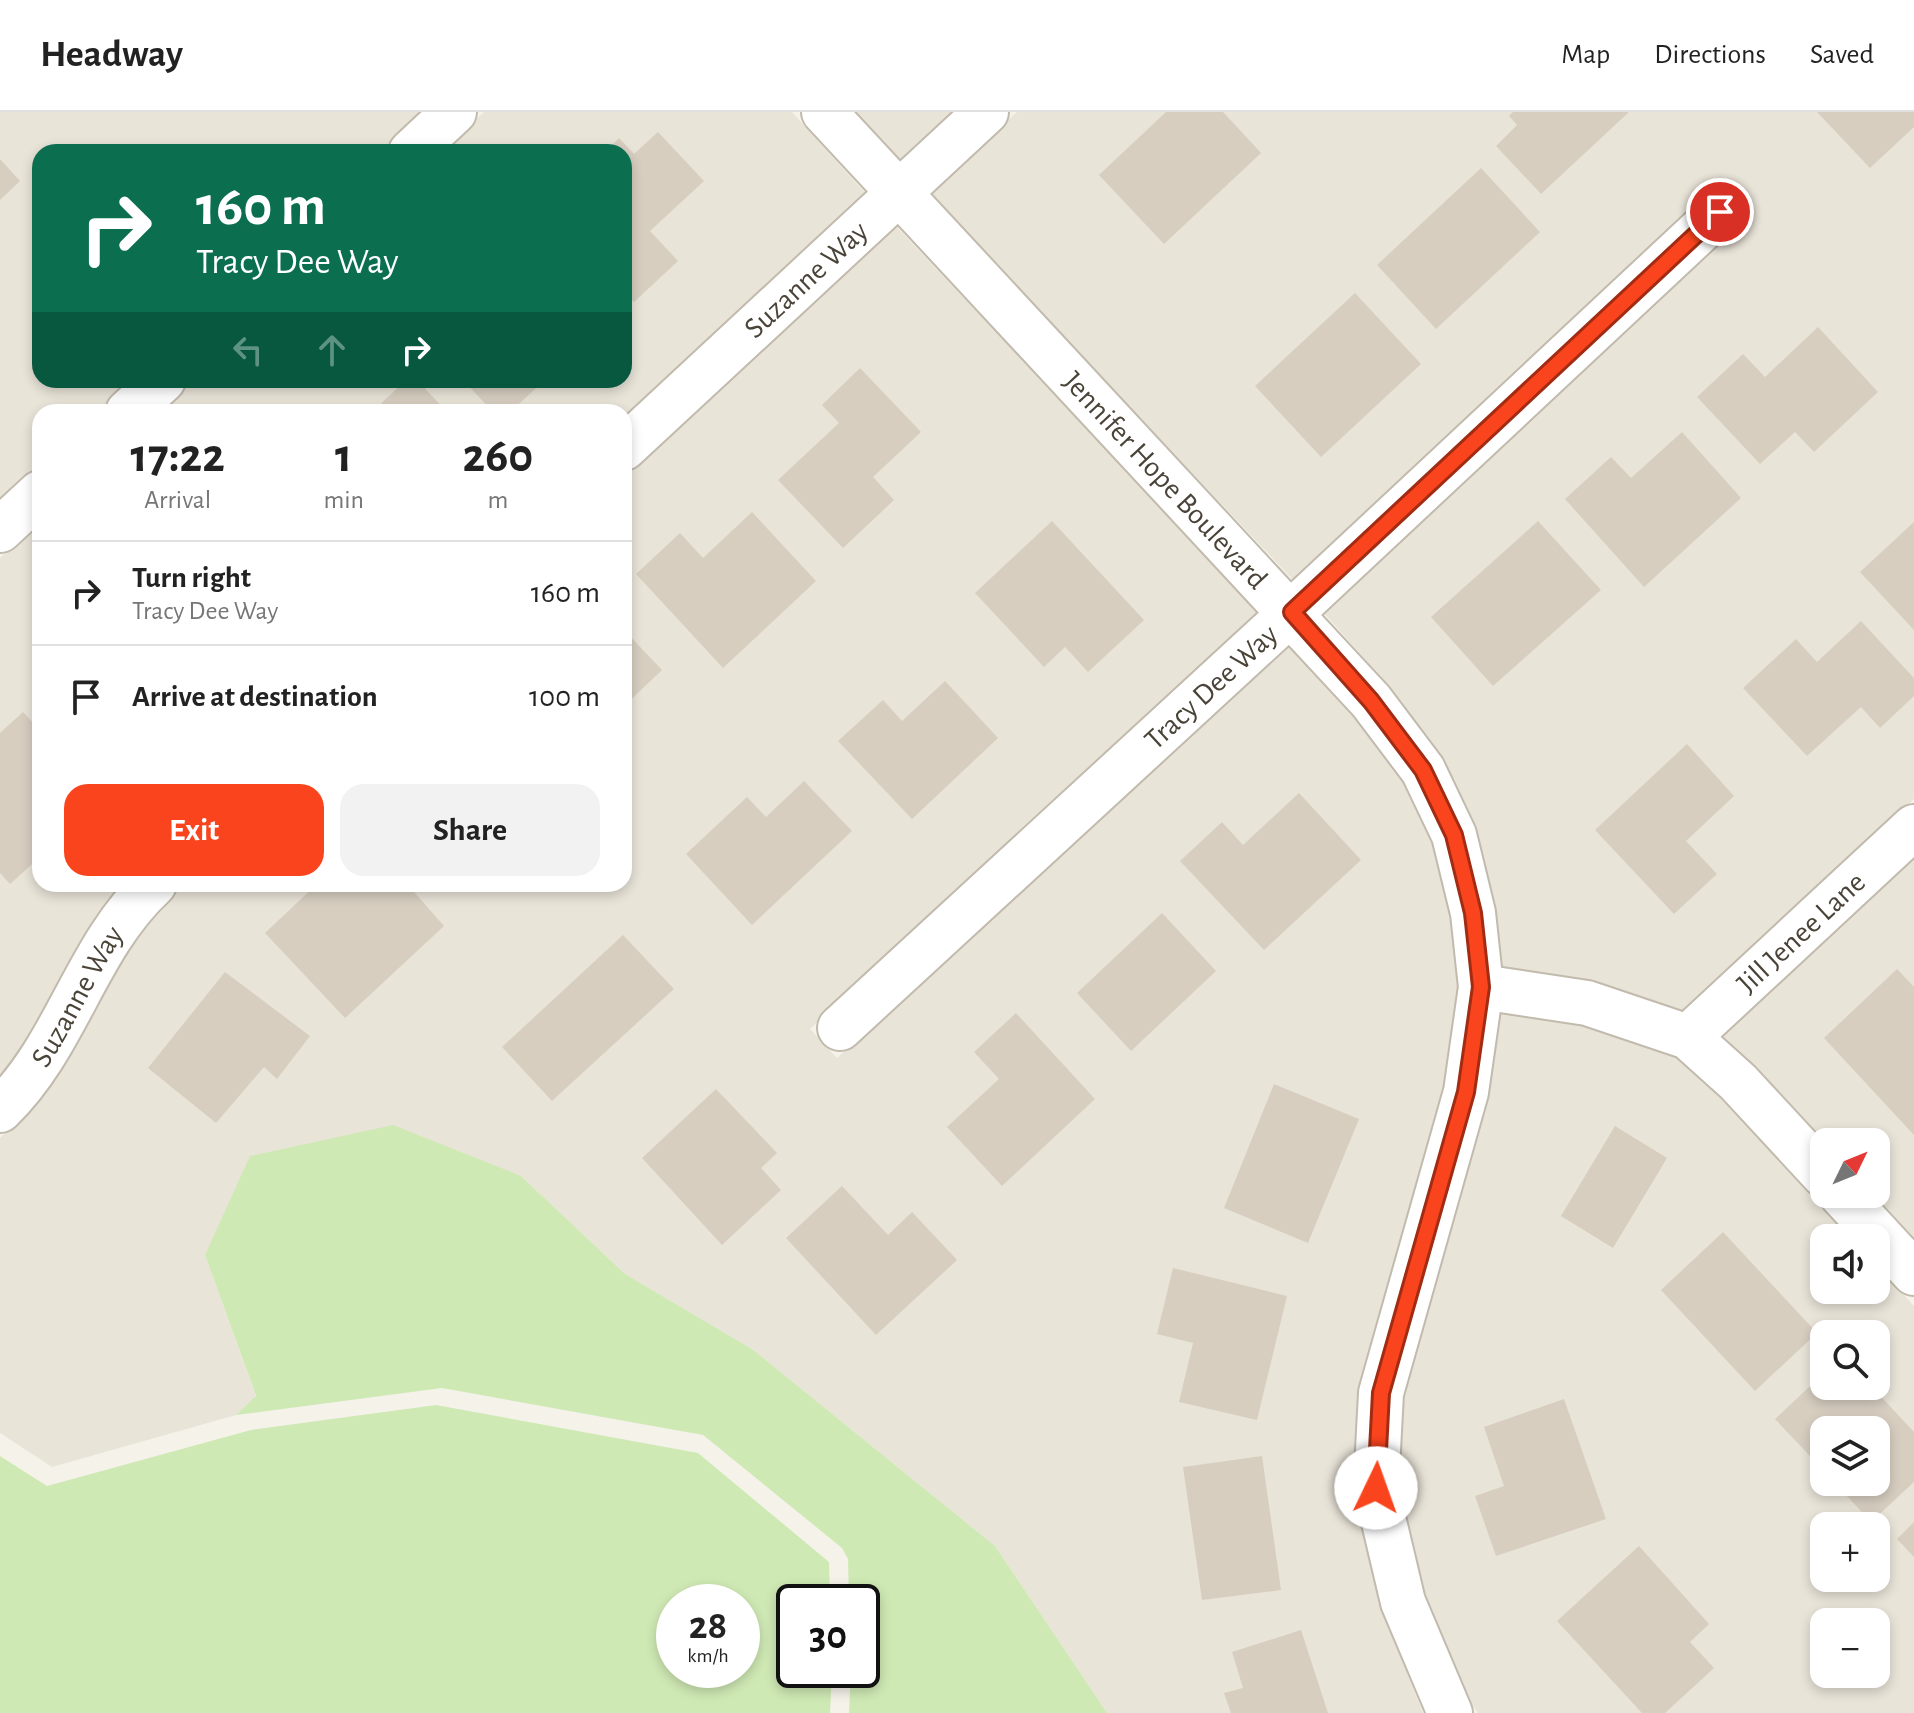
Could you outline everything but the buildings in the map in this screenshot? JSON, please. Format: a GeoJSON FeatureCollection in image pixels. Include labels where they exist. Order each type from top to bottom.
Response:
{"type":"FeatureCollection","features":[{"type":"Feature","properties":{"kind":"street"},"geometry":{"type":"LineString","coordinates":[[420,144],[454,112]]}},
{"type":"Feature","properties":{"kind":"street","name":"Jennifer Hope Boulevard"},"geometry":{"type":"LineString","coordinates":[[824,112],[1292,612],[1371,701],[1423,770],[1454,835],[1473,913],[1481,987],[1466,1092],[1381,1393],[1376,1488],[1403,1602],[1450,1713]]}},
{"type":"Feature","properties":{"kind":"street","name":"Suzanne Way"},"geometry":{"type":"LineString","coordinates":[[632,441],[986,112]]}},
{"type":"Feature","properties":{"kind":"street","name":"Tracy Dee Way"},"geometry":{"type":"LineString","coordinates":[[840,1028],[1720,212]]}},
{"type":"Feature","properties":{"kind":"street"},"geometry":{"type":"LineString","coordinates":[[137,404],[154,388]]}},
{"type":"Feature","properties":{"kind":"street"},"geometry":{"type":"LineString","coordinates":[[0,530],[32,500]]}},
{"type":"Feature","properties":{"kind":"street","name":"Jill Jenee Lane"},"geometry":{"type":"LineString","coordinates":[[1688,1037],[1914,827]]}},
{"type":"Feature","properties":{"kind":"street","name":"Suzanne Way"},"geometry":{"type":"LineString","coordinates":[[0,1110],[22,1088],[51,1048],[119,921],[146,892]]}},
{"type":"Feature","properties":{"kind":"street"},"geometry":{"type":"LineString","coordinates":[[1481,987],[1587,1003],[1688,1037],[1738,1082],[1810,1160]]}},
{"type":"Feature","properties":{"kind":"street"},"geometry":{"type":"LineString","coordinates":[[1854,1208],[1914,1273]]}},
{"type":"Feature","properties":{"kind":"shaded area"},"geometry":{"type":"Polygon","coordinates":[[[0,112],[424,112],[389,144],[32,144],[32,388],[124,388],[107,404],[32,404],[32,473],[0,502],[0,112]]]}},
{"type":"Feature","properties":{"kind":"shaded area"},"geometry":{"type":"Polygon","coordinates":[[[484,112],[792,112],[867,195],[632,413],[632,404],[167,404],[184,388],[632,388],[632,144],[450,144],[484,112]]]}},
{"type":"Feature","properties":{"kind":"shaded area"},"geometry":{"type":"Polygon","coordinates":[[[854,112],[957,112],[901,164],[854,112]]]}},
{"type":"Feature","properties":{"kind":"shaded area"},"geometry":{"type":"Polygon","coordinates":[[[1017,112],[1914,112],[1914,799],[1684,1013],[1596,982],[1501,967],[1495,905],[1475,828],[1443,759],[1389,686],[1323,612],[1750,211],[1722,182],[1295,582],[929,194],[1017,112]]]}},
{"type":"Feature","properties":{"kind":"shaded area"},"geometry":{"type":"Polygon","coordinates":[[[895,225],[1261,614],[810,1029],[837,1058],[1289,643],[1354,716],[1404,783],[1433,844],[1452,919],[1459,987],[1445,1090],[1354,1490],[1382,1610],[1423,1713],[1107,1713],[995,1546],[752,1349],[625,1274],[521,1176],[205,1255],[256,1397],[236,1415],[52,1467],[0,1433],[0,1138],[36,1103],[68,1058],[137,931],[175,892],[632,892],[632,468],[895,225]]]}},
{"type":"Feature","properties":{"kind":"shaded area"},"geometry":{"type":"Polygon","coordinates":[[[32,528],[32,892],[119,892],[101,912],[33,1038],[0,1081],[0,558],[32,528]]]}},
{"type":"Feature","properties":{"kind":"shaded area"},"geometry":{"type":"Polygon","coordinates":[[[1914,855],[1914,1239],[1886,1208],[1890,1208],[1890,1128],[1811,1128],[1755,1067],[1720,1035],[1914,855]]]}},
{"type":"Feature","properties":{"kind":"shaded area"},"geometry":{"type":"Polygon","coordinates":[[[1499,1011],[1579,1024],[1674,1056],[1721,1099],[1810,1194],[1810,1208],[1823,1208],[1838,1224],[1810,1224],[1810,1304],[1890,1304],[1890,1280],[1914,1306],[1914,1713],[1478,1713],[1462,1689],[1423,1594],[1398,1484],[1403,1393],[1499,1011]]]}},
{"type":"Feature","properties":{"kind":"green space"},"geometry":{"type":"Polygon","coordinates":[[[393,1125],[521,1176],[625,1274],[752,1349],[995,1546],[1107,1713],[849,1713],[850,1688],[880,1688],[880,1584],[849,1584],[848,1559],[842,1548],[703,1435],[442,1388],[236,1415],[256,1396],[205,1255],[250,1156],[393,1125]]]}},
{"type":"Feature","properties":{"kind":"green space"},"geometry":{"type":"Polygon","coordinates":[[[436,1405],[698,1453],[829,1562],[830,1584],[776,1584],[776,1688],[831,1688],[830,1713],[0,1713],[0,1456],[47,1486],[251,1430],[436,1405]]]}},
{"type":"Feature","properties":{"kind":"route"},"geometry":{"type":"LineString","coordinates":[[1376,1488],[1381,1393],[1466,1092],[1481,987],[1473,913],[1454,835],[1423,770],[1371,701],[1292,612],[1720,212]]}}]}
